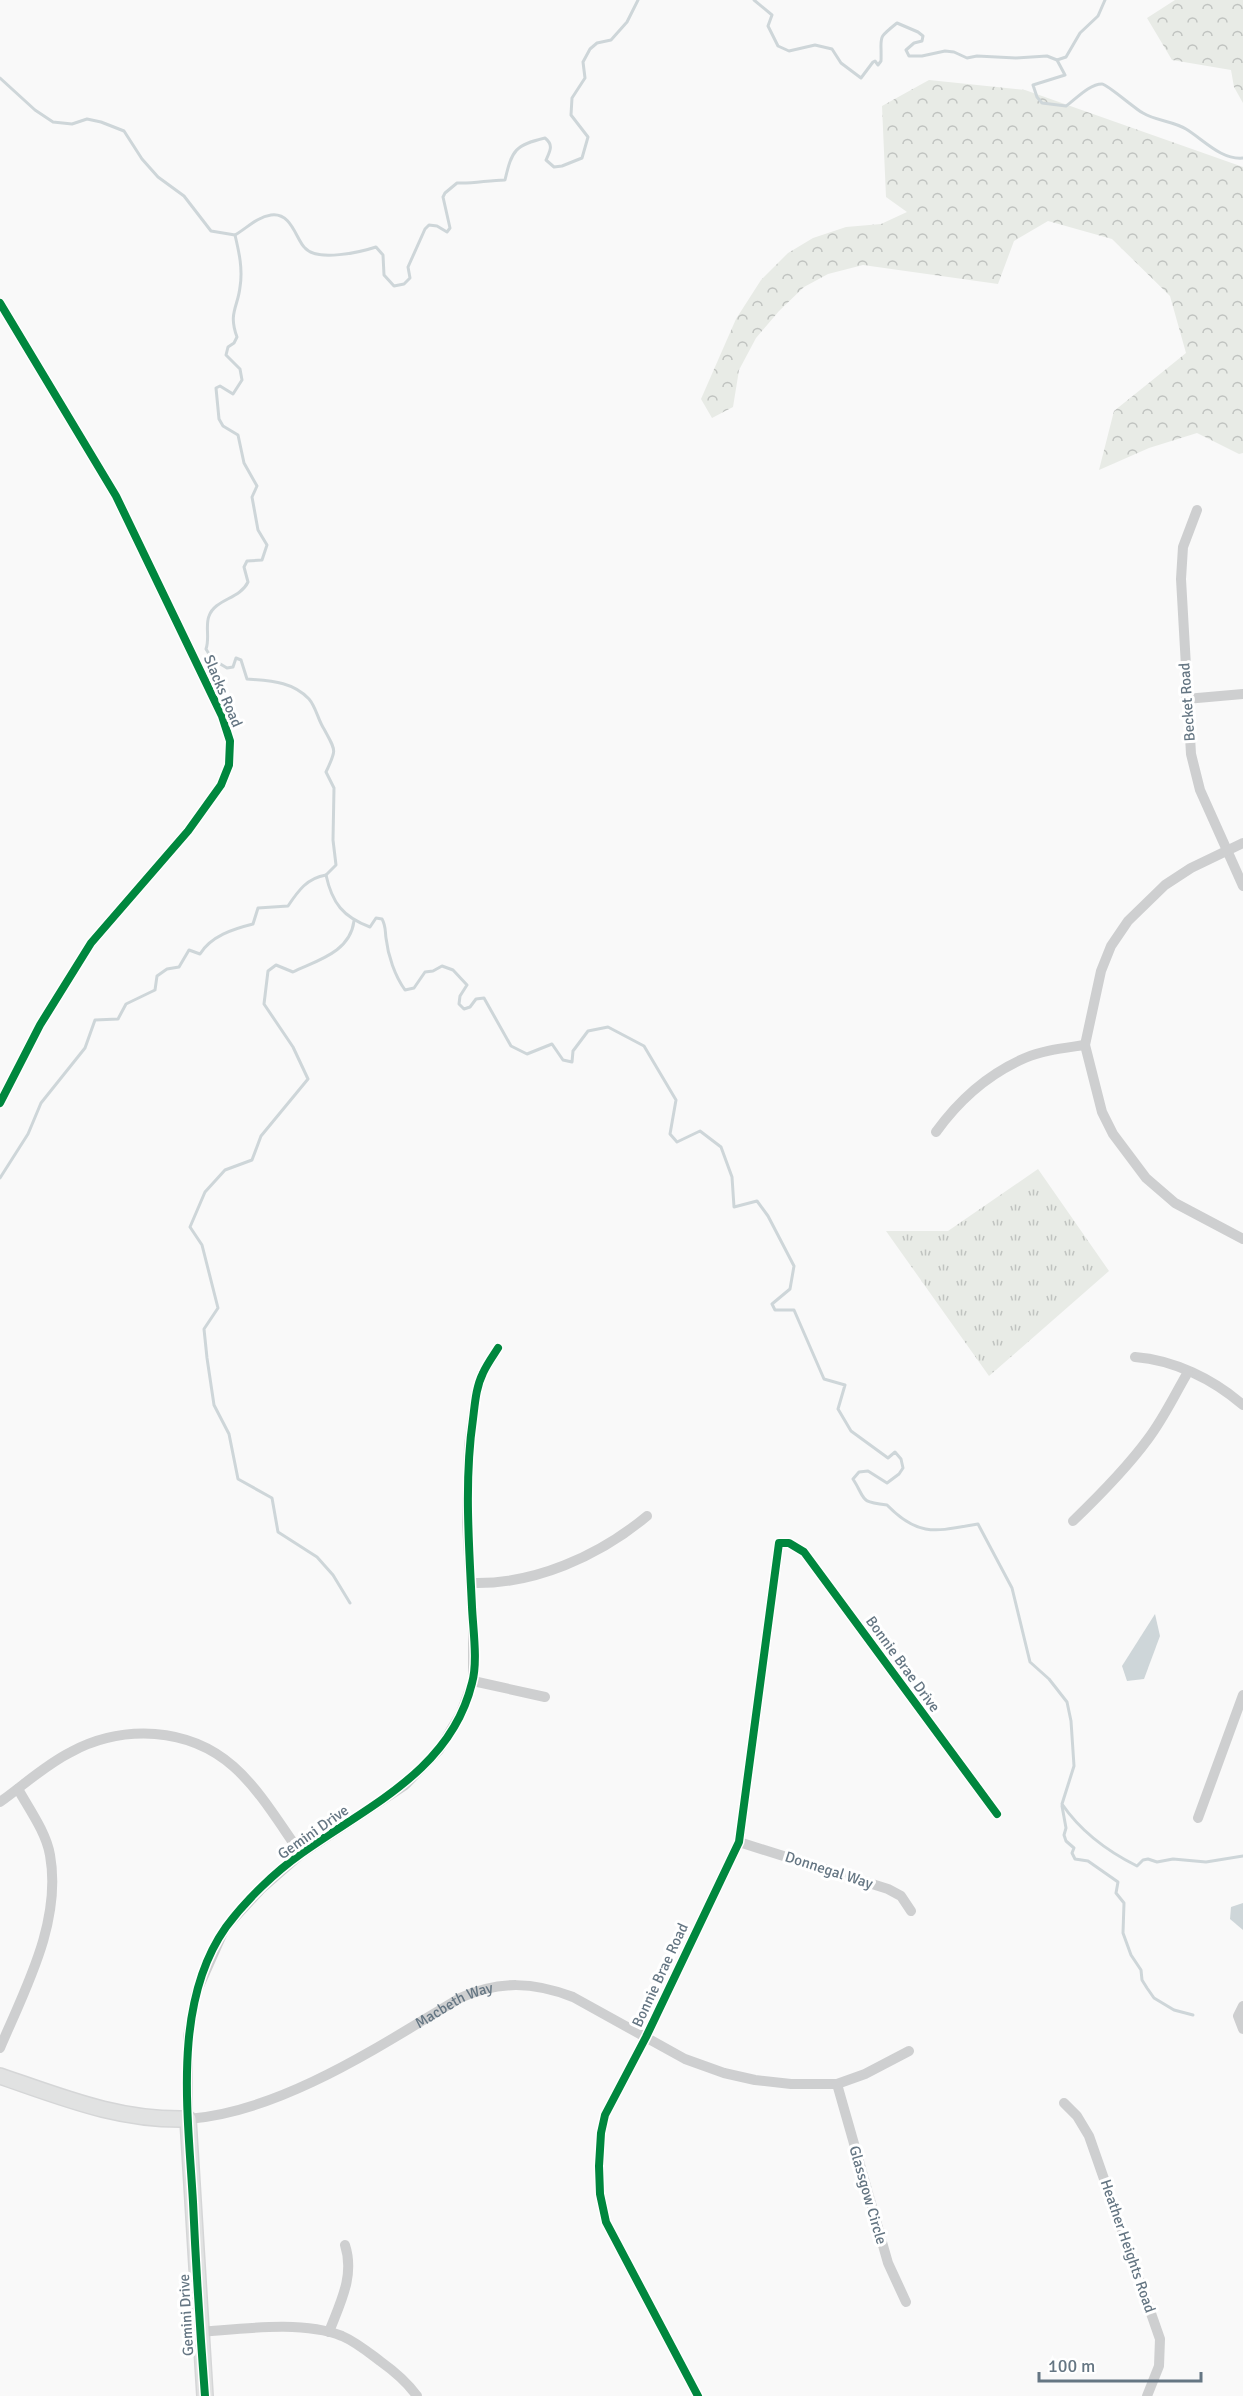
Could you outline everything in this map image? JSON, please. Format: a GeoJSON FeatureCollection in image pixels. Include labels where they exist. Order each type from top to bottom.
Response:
{"type":"FeatureCollection","features":[{"type":"Feature","properties":{"kind":"street","name":"Slacks Road"},"geometry":{"type":"LineString","coordinates":[[0,303],[116,496],[222,716],[230,741],[229,765],[221,785],[188,831],[91,943],[40,1024],[0,1103]]}},
{"type":"Feature","properties":{"kind":"street","name":"Becket Road"},"geometry":{"type":"LineString","coordinates":[[1197,510],[1183,547],[1181,579],[1186,699],[1191,754],[1200,790],[1243,886]]}},
{"type":"Feature","properties":{"kind":"street"},"geometry":{"type":"LineString","coordinates":[[1186,699],[1243,694]]}},
{"type":"Feature","properties":{"kind":"street"},"geometry":{"type":"LineString","coordinates":[[1243,843],[1191,868],[1165,885],[1128,921],[1111,946],[1101,971],[1085,1045],[1102,1112],[1113,1134],[1146,1178],[1175,1203],[1243,1239]]}},
{"type":"Feature","properties":{"kind":"street"},"geometry":{"type":"LineString","coordinates":[[936,1132],[963,1098],[1005,1068],[1026,1057],[1085,1045]]}},
{"type":"Feature","properties":{"kind":"street","name":"Gemini Drive"},"geometry":{"type":"LineString","coordinates":[[204,2396],[188,2120],[188,2037],[196,1993],[225,1928],[261,1889],[301,1854],[405,1785],[439,1750],[461,1713],[473,1682],[467,1522],[469,1446],[476,1394],[482,1374],[498,1348]]}},
{"type":"Feature","properties":{"kind":"street"},"geometry":{"type":"LineString","coordinates":[[1135,1357],[1168,1362],[1217,1385],[1243,1405]]}},
{"type":"Feature","properties":{"kind":"street"},"geometry":{"type":"LineString","coordinates":[[1073,1521],[1134,1458],[1160,1422],[1188,1372]]}},
{"type":"Feature","properties":{"kind":"street"},"geometry":{"type":"LineString","coordinates":[[471,1583],[528,1577],[562,1566],[625,1534],[647,1516]]}},
{"type":"Feature","properties":{"kind":"street","name":"Bonnie Brae Drive"},"geometry":{"type":"LineString","coordinates":[[779,1543],[789,1543],[804,1552],[997,1814]]}},
{"type":"Feature","properties":{"kind":"street","name":"Bonnie Brae Road"},"geometry":{"type":"LineString","coordinates":[[698,2396],[606,2222],[600,2194],[599,2149],[602,2125],[624,2076],[646,2037],[739,1842],[779,1543]]}},
{"type":"Feature","properties":{"kind":"street"},"geometry":{"type":"LineString","coordinates":[[473,1682],[545,1697]]}},
{"type":"Feature","properties":{"kind":"street"},"geometry":{"type":"LineString","coordinates":[[1198,1818],[1243,1695]]}},
{"type":"Feature","properties":{"kind":"street"},"geometry":{"type":"LineString","coordinates":[[0,1802],[38,1772],[71,1752],[100,1740],[133,1732],[185,1739],[208,1747],[242,1775],[301,1854]]}},
{"type":"Feature","properties":{"kind":"street"},"geometry":{"type":"LineString","coordinates":[[0,2048],[34,1965],[51,1903],[50,1853],[18,1789]]}},
{"type":"Feature","properties":{"kind":"street","name":"Donnegal Way"},"geometry":{"type":"LineString","coordinates":[[739,1842],[888,1889],[901,1896],[911,1911]]}},
{"type":"Feature","properties":{"kind":"street","name":"Macbeth Way"},"geometry":{"type":"LineString","coordinates":[[0,2076],[100,2110],[135,2117],[188,2120],[212,2118],[255,2106],[355,2060],[460,1998],[477,1990],[505,1984],[526,1984],[573,1997],[685,2059],[724,2073],[791,2085],[837,2084],[865,2074],[909,2051]]}},
{"type":"Feature","properties":{"kind":"street"},"geometry":{"type":"LineString","coordinates":[[1243,2006],[1238,2016],[1243,2029]]}},
{"type":"Feature","properties":{"kind":"street","name":"Glassgow Circle"},"geometry":{"type":"LineString","coordinates":[[837,2084],[888,2263],[906,2302]]}},
{"type":"Feature","properties":{"kind":"street","name":"Heather Heights Road"},"geometry":{"type":"LineString","coordinates":[[1064,2103],[1077,2116],[1089,2136],[1160,2339],[1159,2366],[1148,2396]]}},
{"type":"Feature","properties":{"kind":"street"},"geometry":{"type":"LineString","coordinates":[[329,2332],[349,2275],[350,2260],[345,2245]]}},
{"type":"Feature","properties":{"kind":"street"},"geometry":{"type":"LineString","coordinates":[[200,2332],[271,2328],[299,2328],[329,2332],[348,2339],[373,2356],[409,2385],[417,2396]]}},
{"type":"Feature","properties":{"kind":"green space"},"geometry":{"type":"Polygon","coordinates":[[[1175,0],[1243,0],[1243,103],[1234,87],[1231,70],[1172,60],[1147,18],[1175,0]]]}},
{"type":"Feature","properties":{"kind":"green space"},"geometry":{"type":"Polygon","coordinates":[[[929,80],[1025,90],[1243,167],[1243,453],[1239,454],[1197,433],[1149,448],[1099,470],[1114,411],[1186,353],[1170,296],[1112,239],[1048,221],[1014,241],[998,284],[863,265],[828,274],[804,287],[756,338],[739,370],[733,407],[712,418],[701,399],[736,319],[761,280],[788,253],[813,238],[846,227],[881,224],[907,212],[886,197],[882,106],[929,80]]]}},
{"type":"Feature","properties":{"kind":"green space"},"geometry":{"type":"Polygon","coordinates":[[[1038,1169],[1109,1271],[989,1376],[886,1231],[948,1231],[1038,1169]]]}},
{"type":"Feature","properties":{"kind":"shaded area"},"geometry":{"type":"Polygon","coordinates":[[[1155,1614],[1160,1636],[1144,1679],[1127,1681],[1122,1666],[1155,1614]]]}},
{"type":"Feature","properties":{"kind":"shaded area"},"geometry":{"type":"Polygon","coordinates":[[[1243,1903],[1243,1930],[1230,1919],[1231,1907],[1243,1903]]]}},
{"type":"Feature","properties":{"kind":"waterway"},"geometry":{"type":"LineString","coordinates":[[0,78],[35,110],[53,122],[72,124],[87,119],[124,131],[142,159],[158,177],[184,196],[211,231],[235,235],[261,218],[278,215],[289,222],[302,244],[311,252],[339,255],[376,247],[383,255],[384,275],[394,286],[404,284],[410,278],[408,267],[425,229],[429,225],[437,226],[447,232],[450,228],[443,197],[457,183],[505,180],[516,150],[527,143],[545,138],[550,146],[546,160],[554,167],[582,158],[588,137],[571,115],[572,98],[585,78],[583,62],[590,49],[597,43],[611,40],[627,22],[638,0]]}},
{"type":"Feature","properties":{"kind":"waterway"},"geometry":{"type":"LineString","coordinates":[[754,0],[772,15],[768,26],[778,46],[789,51],[815,45],[832,49],[841,63],[861,78],[873,62],[875,61],[878,65],[881,61],[883,36],[897,23],[923,36],[922,41],[914,43],[906,50],[909,56],[945,51],[967,58],[1047,56],[1057,60],[1065,75],[1033,85],[1042,103],[1066,106],[1088,89],[1102,84],[1148,116],[1181,126],[1220,153],[1243,158]]}},
{"type":"Feature","properties":{"kind":"waterway"},"geometry":{"type":"LineString","coordinates":[[1057,60],[1066,57],[1080,33],[1098,16],[1105,0]]}},
{"type":"Feature","properties":{"kind":"waterway"},"geometry":{"type":"LineString","coordinates":[[235,235],[241,274],[233,316],[237,337],[228,347],[226,355],[240,369],[242,380],[233,394],[220,386],[216,388],[219,419],[223,426],[238,435],[244,463],[257,486],[252,497],[258,530],[267,545],[262,560],[247,561],[244,567],[248,582],[244,588],[212,610],[208,620],[206,649],[212,659],[227,668],[233,667],[236,658],[241,660],[247,679],[288,685],[302,693],[313,706],[334,750],[326,772],[334,788],[333,840],[336,865],[326,875],[335,901],[346,914],[370,927],[376,918],[382,919],[390,959],[405,990],[414,988],[425,972],[442,966],[453,970],[467,985],[460,996],[459,1004],[464,1009],[470,1007],[476,999],[484,998],[511,1046],[527,1054],[552,1044],[563,1060],[572,1062],[573,1051],[588,1031],[608,1027],[644,1046],[676,1100],[670,1134],[677,1142],[700,1131],[721,1147],[732,1177],[734,1207],[757,1201],[768,1216],[794,1266],[790,1289],[772,1304],[775,1310],[794,1310],[824,1379],[845,1385],[838,1409],[851,1431],[888,1458],[895,1452],[901,1459],[903,1468],[887,1483],[868,1471],[859,1472],[853,1479],[864,1499],[887,1505],[909,1523],[929,1530],[978,1524],[1012,1588],[1030,1662],[1049,1679],[1067,1702],[1071,1721],[1074,1766],[1062,1804],[1069,1814],[1095,1840],[1137,1866],[1143,1860],[1148,1859],[1157,1862],[1173,1859],[1206,1862],[1243,1856]]}},
{"type":"Feature","properties":{"kind":"waterway"},"geometry":{"type":"LineString","coordinates":[[0,1178],[28,1134],[41,1103],[85,1048],[95,1020],[118,1019],[126,1004],[155,990],[157,976],[167,969],[179,967],[189,950],[200,954],[216,938],[253,924],[258,908],[288,906],[308,882],[326,875]]}},
{"type":"Feature","properties":{"kind":"waterway"},"geometry":{"type":"LineString","coordinates":[[350,1603],[333,1575],[317,1557],[278,1532],[272,1498],[238,1479],[229,1434],[214,1405],[207,1358],[204,1329],[218,1308],[202,1245],[190,1227],[205,1192],[225,1170],[252,1160],[261,1136],[308,1079],[293,1047],[264,1004],[268,971],[276,965],[293,972],[331,954],[346,940],[354,921]]}},
{"type":"Feature","properties":{"kind":"waterway"},"geometry":{"type":"LineString","coordinates":[[1062,1806],[1066,1828],[1064,1835],[1066,1841],[1074,1848],[1072,1853],[1075,1859],[1088,1861],[1118,1882],[1116,1893],[1124,1903],[1123,1933],[1147,1988],[1154,1998],[1174,2010],[1193,2015]]}},
{"type":"Feature","properties":{"kind":"cycle path"},"geometry":{"type":"LineString","coordinates":[[0,303],[116,496],[222,716],[230,741],[229,765],[221,785],[188,831],[91,943],[40,1025],[0,1103]]}},
{"type":"Feature","properties":{"kind":"cycle path"},"geometry":{"type":"LineString","coordinates":[[205,2396],[187,2096],[187,2060],[197,1990],[209,1957],[226,1927],[252,1897],[292,1861],[404,1783],[446,1740],[461,1713],[472,1683],[475,1665],[468,1513],[470,1442],[479,1384],[486,1366],[498,1348]]}},
{"type":"Feature","properties":{"kind":"cycle path"},"geometry":{"type":"LineString","coordinates":[[698,2396],[606,2222],[600,2194],[601,2133],[605,2115],[646,2037],[739,1842],[779,1543],[789,1543],[804,1552],[997,1814]]}}]}
